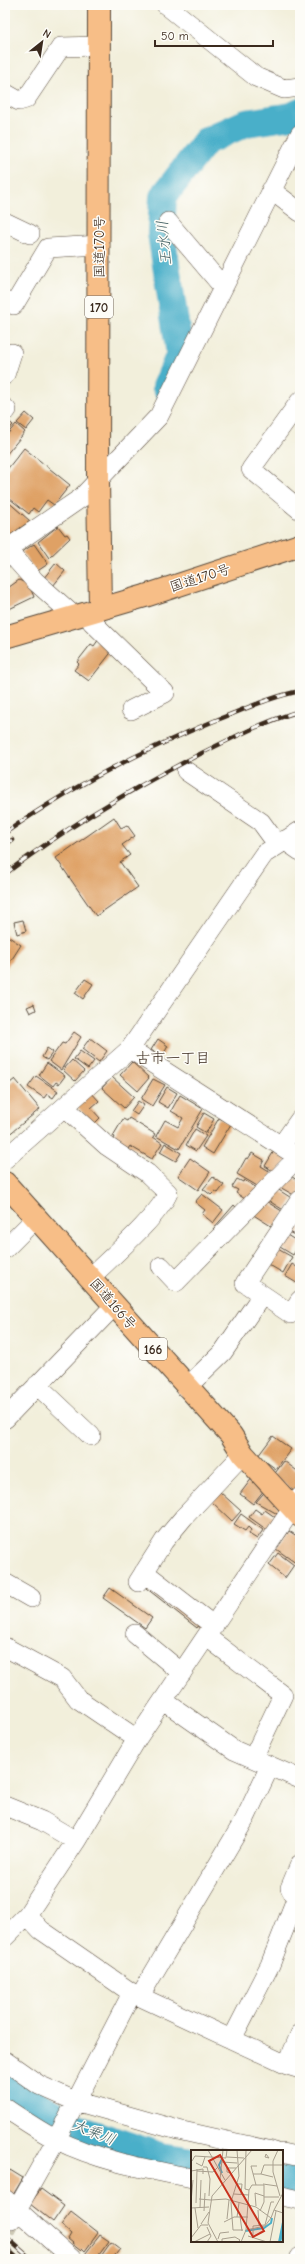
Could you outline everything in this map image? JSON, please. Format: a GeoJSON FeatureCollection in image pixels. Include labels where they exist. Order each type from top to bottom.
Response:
{"type":"FeatureCollection","features":[{"type":"Feature","properties":{"kind":"highway","name":"国道170号"},"geometry":{"type":"LineString","coordinates":[[88,612],[98,480],[100,245],[99,5]]}},
{"type":"Feature","properties":{"kind":"highway","name":"国道170号"},"geometry":{"type":"LineString","coordinates":[[5,637],[145,596],[300,545]]}},
{"type":"Feature","properties":{"kind":"highway","name":"国道166号"},"geometry":{"type":"LineString","coordinates":[[5,1183],[186,1388],[231,1435],[243,1454],[297,1507]]}},
{"type":"Feature","properties":{"kind":"street"},"geometry":{"type":"LineString","coordinates":[[166,5],[256,76],[284,89],[300,87]]}},
{"type":"Feature","properties":{"kind":"street"},"geometry":{"type":"LineString","coordinates":[[5,93],[19,101],[26,99],[62,48],[99,46]]}},
{"type":"Feature","properties":{"kind":"street"},"geometry":{"type":"LineString","coordinates":[[131,710],[165,693],[92,622],[88,612],[35,581],[6,548],[81,498],[159,416],[300,134]]}},
{"type":"Feature","properties":{"kind":"street"},"geometry":{"type":"LineString","coordinates":[[271,190],[300,212]]}},
{"type":"Feature","properties":{"kind":"street"},"geometry":{"type":"LineString","coordinates":[[5,222],[30,234]]}},
{"type":"Feature","properties":{"kind":"street"},"geometry":{"type":"LineString","coordinates":[[168,222],[223,287]]}},
{"type":"Feature","properties":{"kind":"street"},"geometry":{"type":"LineString","coordinates":[[5,301],[14,305],[48,248],[100,245]]}},
{"type":"Feature","properties":{"kind":"street"},"geometry":{"type":"LineString","coordinates":[[5,375],[12,353]]}},
{"type":"Feature","properties":{"kind":"street"},"geometry":{"type":"LineString","coordinates":[[300,401],[251,469],[300,510]]}},
{"type":"Feature","properties":{"kind":"street"},"geometry":{"type":"LineString","coordinates":[[186,771],[287,839],[300,851]]}},
{"type":"Feature","properties":{"kind":"street"},"geometry":{"type":"LineString","coordinates":[[5,1159],[130,1049],[264,854],[287,839]]}},
{"type":"Feature","properties":{"kind":"street"},"geometry":{"type":"LineString","coordinates":[[130,1049],[299,1158],[176,1282],[161,1266]]}},
{"type":"Feature","properties":{"kind":"street"},"geometry":{"type":"LineString","coordinates":[[64,1106],[106,1146],[147,1173],[168,1193],[165,1201],[130,1239],[90,1278]]}},
{"type":"Feature","properties":{"kind":"street"},"geometry":{"type":"LineString","coordinates":[[281,1146],[300,1119]]}},
{"type":"Feature","properties":{"kind":"street"},"geometry":{"type":"LineString","coordinates":[[295,1307],[262,1295],[245,1283],[300,1200]]}},
{"type":"Feature","properties":{"kind":"street"},"geometry":{"type":"LineString","coordinates":[[5,1249],[36,1218]]}},
{"type":"Feature","properties":{"kind":"street"},"geometry":{"type":"LineString","coordinates":[[186,1388],[223,1352],[262,1295]]}},
{"type":"Feature","properties":{"kind":"street"},"geometry":{"type":"LineString","coordinates":[[5,1419],[114,1306]]}},
{"type":"Feature","properties":{"kind":"street"},"geometry":{"type":"LineString","coordinates":[[37,1385],[92,1436]]}},
{"type":"Feature","properties":{"kind":"street"},"geometry":{"type":"LineString","coordinates":[[72,2259],[11,2210],[56,2140],[72,2106],[136,1994],[246,1819],[283,1695],[210,1631],[141,1577],[164,1541],[184,1516],[243,1454]]}},
{"type":"Feature","properties":{"kind":"street"},"geometry":{"type":"LineString","coordinates":[[5,1937],[27,1915],[76,1841],[136,1739],[164,1701],[210,1631],[297,1507]]}},
{"type":"Feature","properties":{"kind":"street"},"geometry":{"type":"LineString","coordinates":[[5,1583],[31,1598]]}},
{"type":"Feature","properties":{"kind":"street"},"geometry":{"type":"LineString","coordinates":[[135,1634],[182,1673]]}},
{"type":"Feature","properties":{"kind":"street"},"geometry":{"type":"LineString","coordinates":[[5,1647],[62,1678],[78,1699],[136,1739]]}},
{"type":"Feature","properties":{"kind":"street"},"geometry":{"type":"LineString","coordinates":[[164,1701],[234,1750],[300,1779]]}},
{"type":"Feature","properties":{"kind":"street"},"geometry":{"type":"LineString","coordinates":[[5,1806],[42,1821],[76,1841]]}},
{"type":"Feature","properties":{"kind":"street"},"geometry":{"type":"LineString","coordinates":[[232,2039],[270,1965],[296,1899],[290,1888],[300,1864]]}},
{"type":"Feature","properties":{"kind":"street"},"geometry":{"type":"LineString","coordinates":[[27,1915],[41,1930],[136,1994],[294,2067],[300,2034]]}},
{"type":"Feature","properties":{"kind":"street"},"geometry":{"type":"LineString","coordinates":[[5,2061],[72,2106],[268,2150]]}},
{"type":"Feature","properties":{"kind":"street"},"geometry":{"type":"LineString","coordinates":[[5,2108],[56,2140],[85,2152],[135,2166],[191,2178]]}},
{"type":"Feature","properties":{"kind":"street"},"geometry":{"type":"LineString","coordinates":[[283,2153],[300,2157]]}},
{"type":"Feature","properties":{"kind":"street"},"geometry":{"type":"LineString","coordinates":[[283,2196],[300,2200]]}},
{"type":"Feature","properties":{"kind":"building"},"geometry":{"type":"Polygon","coordinates":[[[26,413],[34,420],[26,430],[17,423],[26,413]]]}},
{"type":"Feature","properties":{"kind":"building"},"geometry":{"type":"Polygon","coordinates":[[[5,418],[13,425],[5,434],[5,418]]]}},
{"type":"Feature","properties":{"kind":"building"},"geometry":{"type":"Polygon","coordinates":[[[16,424],[25,432],[5,456],[5,437],[16,424]]]}},
{"type":"Feature","properties":{"kind":"building"},"geometry":{"type":"Polygon","coordinates":[[[24,448],[70,485],[54,505],[47,500],[38,512],[33,508],[29,514],[5,495],[5,472],[24,448]]]}},
{"type":"Feature","properties":{"kind":"building"},"geometry":{"type":"Polygon","coordinates":[[[5,499],[30,521],[9,536],[5,533],[5,499]]]}},
{"type":"Feature","properties":{"kind":"building"},"geometry":{"type":"Polygon","coordinates":[[[58,526],[65,535],[67,534],[70,538],[49,558],[38,542],[58,526]]]}},
{"type":"Feature","properties":{"kind":"building"},"geometry":{"type":"Polygon","coordinates":[[[34,544],[48,564],[36,572],[22,552],[34,544]]]}},
{"type":"Feature","properties":{"kind":"building"},"geometry":{"type":"Polygon","coordinates":[[[56,563],[65,571],[53,586],[43,579],[56,563]]]}},
{"type":"Feature","properties":{"kind":"building"},"geometry":{"type":"Polygon","coordinates":[[[19,580],[29,585],[34,597],[5,611],[5,590],[19,580]]]}},
{"type":"Feature","properties":{"kind":"building"},"geometry":{"type":"Polygon","coordinates":[[[99,639],[113,650],[89,681],[74,670],[79,664],[77,662],[91,644],[94,646],[99,639]]]}},
{"type":"Feature","properties":{"kind":"building"},"geometry":{"type":"Polygon","coordinates":[[[114,817],[121,828],[127,825],[135,836],[122,845],[130,855],[120,862],[138,887],[96,916],[56,858],[114,817]]]}},
{"type":"Feature","properties":{"kind":"building"},"geometry":{"type":"Polygon","coordinates":[[[23,920],[26,931],[17,934],[14,922],[23,920]]]}},
{"type":"Feature","properties":{"kind":"building"},"geometry":{"type":"Polygon","coordinates":[[[6,935],[21,945],[5,970],[5,937],[6,935]]]}},
{"type":"Feature","properties":{"kind":"building"},"geometry":{"type":"Polygon","coordinates":[[[85,979],[93,984],[83,999],[75,993],[85,979]]]}},
{"type":"Feature","properties":{"kind":"building"},"geometry":{"type":"Polygon","coordinates":[[[34,1004],[36,1010],[30,1013],[27,1007],[34,1004]]]}},
{"type":"Feature","properties":{"kind":"building"},"geometry":{"type":"Polygon","coordinates":[[[74,1032],[81,1037],[61,1070],[49,1061],[62,1043],[65,1044],[74,1032]]]}},
{"type":"Feature","properties":{"kind":"building"},"geometry":{"type":"Polygon","coordinates":[[[90,1038],[107,1051],[99,1062],[82,1049],[90,1038]]]}},
{"type":"Feature","properties":{"kind":"building"},"geometry":{"type":"Polygon","coordinates":[[[158,1039],[168,1046],[162,1057],[151,1050],[158,1039]]]}},
{"type":"Feature","properties":{"kind":"building"},"geometry":{"type":"Polygon","coordinates":[[[47,1048],[53,1052],[47,1060],[42,1057],[47,1048]]]}},
{"type":"Feature","properties":{"kind":"building"},"geometry":{"type":"Polygon","coordinates":[[[80,1051],[94,1061],[88,1069],[74,1059],[80,1051]]]}},
{"type":"Feature","properties":{"kind":"building"},"geometry":{"type":"Polygon","coordinates":[[[72,1060],[84,1071],[75,1081],[63,1070],[72,1060]]]}},
{"type":"Feature","properties":{"kind":"building"},"geometry":{"type":"Polygon","coordinates":[[[132,1062],[149,1078],[138,1091],[120,1075],[132,1062]]]}},
{"type":"Feature","properties":{"kind":"building"},"geometry":{"type":"Polygon","coordinates":[[[47,1063],[65,1076],[59,1084],[56,1082],[53,1086],[39,1075],[47,1063]]]}},
{"type":"Feature","properties":{"kind":"building"},"geometry":{"type":"Polygon","coordinates":[[[36,1076],[58,1091],[53,1098],[47,1094],[44,1098],[28,1087],[36,1076]]]}},
{"type":"Feature","properties":{"kind":"building"},"geometry":{"type":"Polygon","coordinates":[[[112,1077],[134,1097],[124,1108],[102,1088],[112,1077]]]}},
{"type":"Feature","properties":{"kind":"building"},"geometry":{"type":"Polygon","coordinates":[[[15,1079],[40,1109],[7,1136],[5,1087],[15,1079]]]}},
{"type":"Feature","properties":{"kind":"building"},"geometry":{"type":"Polygon","coordinates":[[[153,1079],[165,1085],[152,1106],[141,1099],[153,1079]]]}},
{"type":"Feature","properties":{"kind":"building"},"geometry":{"type":"Polygon","coordinates":[[[167,1087],[177,1093],[168,1108],[158,1102],[167,1087]]]}},
{"type":"Feature","properties":{"kind":"building"},"geometry":{"type":"Polygon","coordinates":[[[90,1091],[99,1101],[91,1108],[100,1118],[93,1125],[75,1104],[90,1091]]]}},
{"type":"Feature","properties":{"kind":"building"},"geometry":{"type":"Polygon","coordinates":[[[180,1095],[203,1109],[179,1149],[156,1136],[165,1120],[178,1127],[183,1118],[171,1111],[180,1095]]]}},
{"type":"Feature","properties":{"kind":"building"},"geometry":{"type":"Polygon","coordinates":[[[138,1101],[144,1105],[137,1115],[131,1111],[138,1101]]]}},
{"type":"Feature","properties":{"kind":"building"},"geometry":{"type":"Polygon","coordinates":[[[204,1113],[214,1119],[206,1133],[196,1127],[204,1113]]]}},
{"type":"Feature","properties":{"kind":"building"},"geometry":{"type":"Polygon","coordinates":[[[129,1118],[155,1134],[153,1137],[162,1143],[152,1159],[130,1146],[128,1149],[113,1141],[115,1137],[113,1136],[123,1119],[127,1121],[129,1118]]]}},
{"type":"Feature","properties":{"kind":"building"},"geometry":{"type":"Polygon","coordinates":[[[219,1118],[231,1124],[213,1154],[202,1147],[219,1118]]]}},
{"type":"Feature","properties":{"kind":"building"},"geometry":{"type":"Polygon","coordinates":[[[195,1129],[206,1136],[196,1151],[186,1145],[195,1129]]]}},
{"type":"Feature","properties":{"kind":"building"},"geometry":{"type":"Polygon","coordinates":[[[165,1143],[181,1153],[176,1161],[160,1152],[165,1143]]]}},
{"type":"Feature","properties":{"kind":"building"},"geometry":{"type":"Polygon","coordinates":[[[274,1151],[287,1159],[278,1174],[265,1166],[274,1151]]]}},
{"type":"Feature","properties":{"kind":"building"},"geometry":{"type":"Polygon","coordinates":[[[252,1153],[264,1160],[261,1166],[274,1174],[264,1190],[237,1174],[246,1158],[248,1159],[252,1153]]]}},
{"type":"Feature","properties":{"kind":"building"},"geometry":{"type":"Polygon","coordinates":[[[190,1158],[210,1172],[198,1190],[178,1176],[190,1158]]]}},
{"type":"Feature","properties":{"kind":"building"},"geometry":{"type":"Polygon","coordinates":[[[286,1173],[300,1182],[299,1198],[278,1186],[286,1173]]]}},
{"type":"Feature","properties":{"kind":"building"},"geometry":{"type":"Polygon","coordinates":[[[213,1177],[224,1185],[218,1193],[215,1191],[211,1195],[203,1189],[213,1177]]]}},
{"type":"Feature","properties":{"kind":"building"},"geometry":{"type":"Polygon","coordinates":[[[237,1179],[243,1182],[244,1180],[260,1190],[251,1203],[236,1193],[238,1190],[232,1187],[237,1179]]]}},
{"type":"Feature","properties":{"kind":"building"},"geometry":{"type":"Polygon","coordinates":[[[274,1187],[293,1199],[285,1211],[266,1199],[274,1187]]]}},
{"type":"Feature","properties":{"kind":"building"},"geometry":{"type":"Polygon","coordinates":[[[202,1194],[223,1210],[213,1223],[202,1214],[205,1210],[195,1202],[202,1194]]]}},
{"type":"Feature","properties":{"kind":"building"},"geometry":{"type":"Polygon","coordinates":[[[264,1200],[285,1213],[276,1227],[271,1226],[252,1214],[264,1200]]]}},
{"type":"Feature","properties":{"kind":"building"},"geometry":{"type":"Polygon","coordinates":[[[234,1205],[241,1213],[221,1235],[213,1229],[234,1205]]]}},
{"type":"Feature","properties":{"kind":"building"},"geometry":{"type":"Polygon","coordinates":[[[292,1218],[300,1222],[300,1230],[296,1236],[285,1230],[292,1218]]]}},
{"type":"Feature","properties":{"kind":"building"},"geometry":{"type":"Polygon","coordinates":[[[282,1232],[300,1243],[293,1255],[275,1244],[282,1232]]]}},
{"type":"Feature","properties":{"kind":"building"},"geometry":{"type":"Polygon","coordinates":[[[276,1248],[292,1257],[283,1273],[266,1263],[276,1248]]]}},
{"type":"Feature","properties":{"kind":"building"},"geometry":{"type":"Polygon","coordinates":[[[292,1264],[300,1269],[300,1285],[285,1276],[292,1264]]]}},
{"type":"Feature","properties":{"kind":"building"},"geometry":{"type":"Polygon","coordinates":[[[273,1436],[291,1449],[276,1469],[258,1456],[273,1436]]]}},
{"type":"Feature","properties":{"kind":"building"},"geometry":{"type":"Polygon","coordinates":[[[284,1461],[300,1473],[300,1483],[294,1491],[273,1476],[284,1461]]]}},
{"type":"Feature","properties":{"kind":"building"},"geometry":{"type":"Polygon","coordinates":[[[255,1474],[268,1485],[253,1504],[240,1494],[255,1474]]]}},
{"type":"Feature","properties":{"kind":"building"},"geometry":{"type":"Polygon","coordinates":[[[270,1486],[281,1516],[256,1502],[270,1486]]]}},
{"type":"Feature","properties":{"kind":"building"},"geometry":{"type":"Polygon","coordinates":[[[220,1492],[241,1511],[232,1521],[211,1501],[220,1492]]]}},
{"type":"Feature","properties":{"kind":"building"},"geometry":{"type":"Polygon","coordinates":[[[255,1509],[262,1514],[265,1510],[279,1520],[270,1532],[249,1517],[255,1509]]]}},
{"type":"Feature","properties":{"kind":"building"},"geometry":{"type":"Polygon","coordinates":[[[241,1514],[263,1530],[257,1539],[249,1534],[251,1530],[248,1527],[245,1531],[234,1524],[241,1514]]]}},
{"type":"Feature","properties":{"kind":"building"},"geometry":{"type":"Polygon","coordinates":[[[289,1531],[300,1538],[300,1566],[276,1549],[289,1531]]]}},
{"type":"Feature","properties":{"kind":"building"},"geometry":{"type":"Polygon","coordinates":[[[278,1553],[294,1565],[285,1578],[269,1565],[278,1553]]]}},
{"type":"Feature","properties":{"kind":"building"},"geometry":{"type":"Polygon","coordinates":[[[152,1581],[203,1620],[197,1628],[146,1588],[152,1581]]]}},
{"type":"Feature","properties":{"kind":"building"},"geometry":{"type":"Polygon","coordinates":[[[110,1588],[152,1618],[145,1628],[103,1598],[110,1588]]]}},
{"type":"Feature","properties":{"kind":"building"},"geometry":{"type":"Polygon","coordinates":[[[10,2170],[23,2178],[13,2195],[5,2191],[5,2178],[10,2170]]]}},
{"type":"Feature","properties":{"kind":"building"},"geometry":{"type":"Polygon","coordinates":[[[41,2189],[64,2206],[53,2222],[30,2204],[41,2189]]]}},
{"type":"Feature","properties":{"kind":"building"},"geometry":{"type":"Polygon","coordinates":[[[71,2212],[98,2233],[85,2251],[83,2249],[81,2251],[72,2244],[73,2243],[68,2239],[71,2234],[61,2225],[71,2212]]]}},
{"type":"Feature","properties":{"kind":"building"},"geometry":{"type":"Polygon","coordinates":[[[100,2235],[109,2241],[96,2259],[82,2258],[100,2235]]]}},
{"type":"Feature","properties":{"kind":"building"},"geometry":{"type":"Polygon","coordinates":[[[111,2242],[120,2249],[112,2259],[99,2259],[111,2242]]]}},
{"type":"Feature","properties":{"kind":"waterway","name":"王水川"},"geometry":{"type":"LineString","coordinates":[[166,387],[180,354],[161,233],[163,197],[206,141],[246,123],[292,116],[300,112]]}},
{"type":"Feature","properties":{"kind":"waterway","name":"大乗川"},"geometry":{"type":"LineString","coordinates":[[5,2084],[29,2100],[85,2131],[160,2156],[191,2161]]}},
{"type":"Feature","properties":{"kind":"waterway","name":"大乗川"},"geometry":{"type":"LineString","coordinates":[[283,2178],[300,2182]]}},
{"type":"Feature","properties":{"kind":"tunnel"},"geometry":{"type":"LineString","coordinates":[[5,2231],[11,2220]]}},
{"type":"Feature","properties":{"kind":"railway"},"geometry":{"type":"LineString","coordinates":[[5,833],[80,785],[133,757],[214,721],[267,700],[300,691]]}},
{"type":"Feature","properties":{"kind":"railway"},"geometry":{"type":"LineString","coordinates":[[5,874],[52,840],[125,794],[238,735],[262,724],[300,711]]}},
{"type":"Feature","properties":{"kind":"railway"},"geometry":{"type":"LineString","coordinates":[[5,845],[12,840]]}},
{"type":"Feature","properties":{"kind":"railway"},"geometry":{"type":"LineString","coordinates":[[5,2236],[31,2259]]}},
{"type":"Feature","properties":{"kind":"railway"},"geometry":{"type":"LineString","coordinates":[[5,2247],[18,2259]]}},
{"type":"Feature","properties":{"kind":"district","name":"古市一丁目"},"geometry":{"type":"Point","coordinates":[173,1058]}}]}
